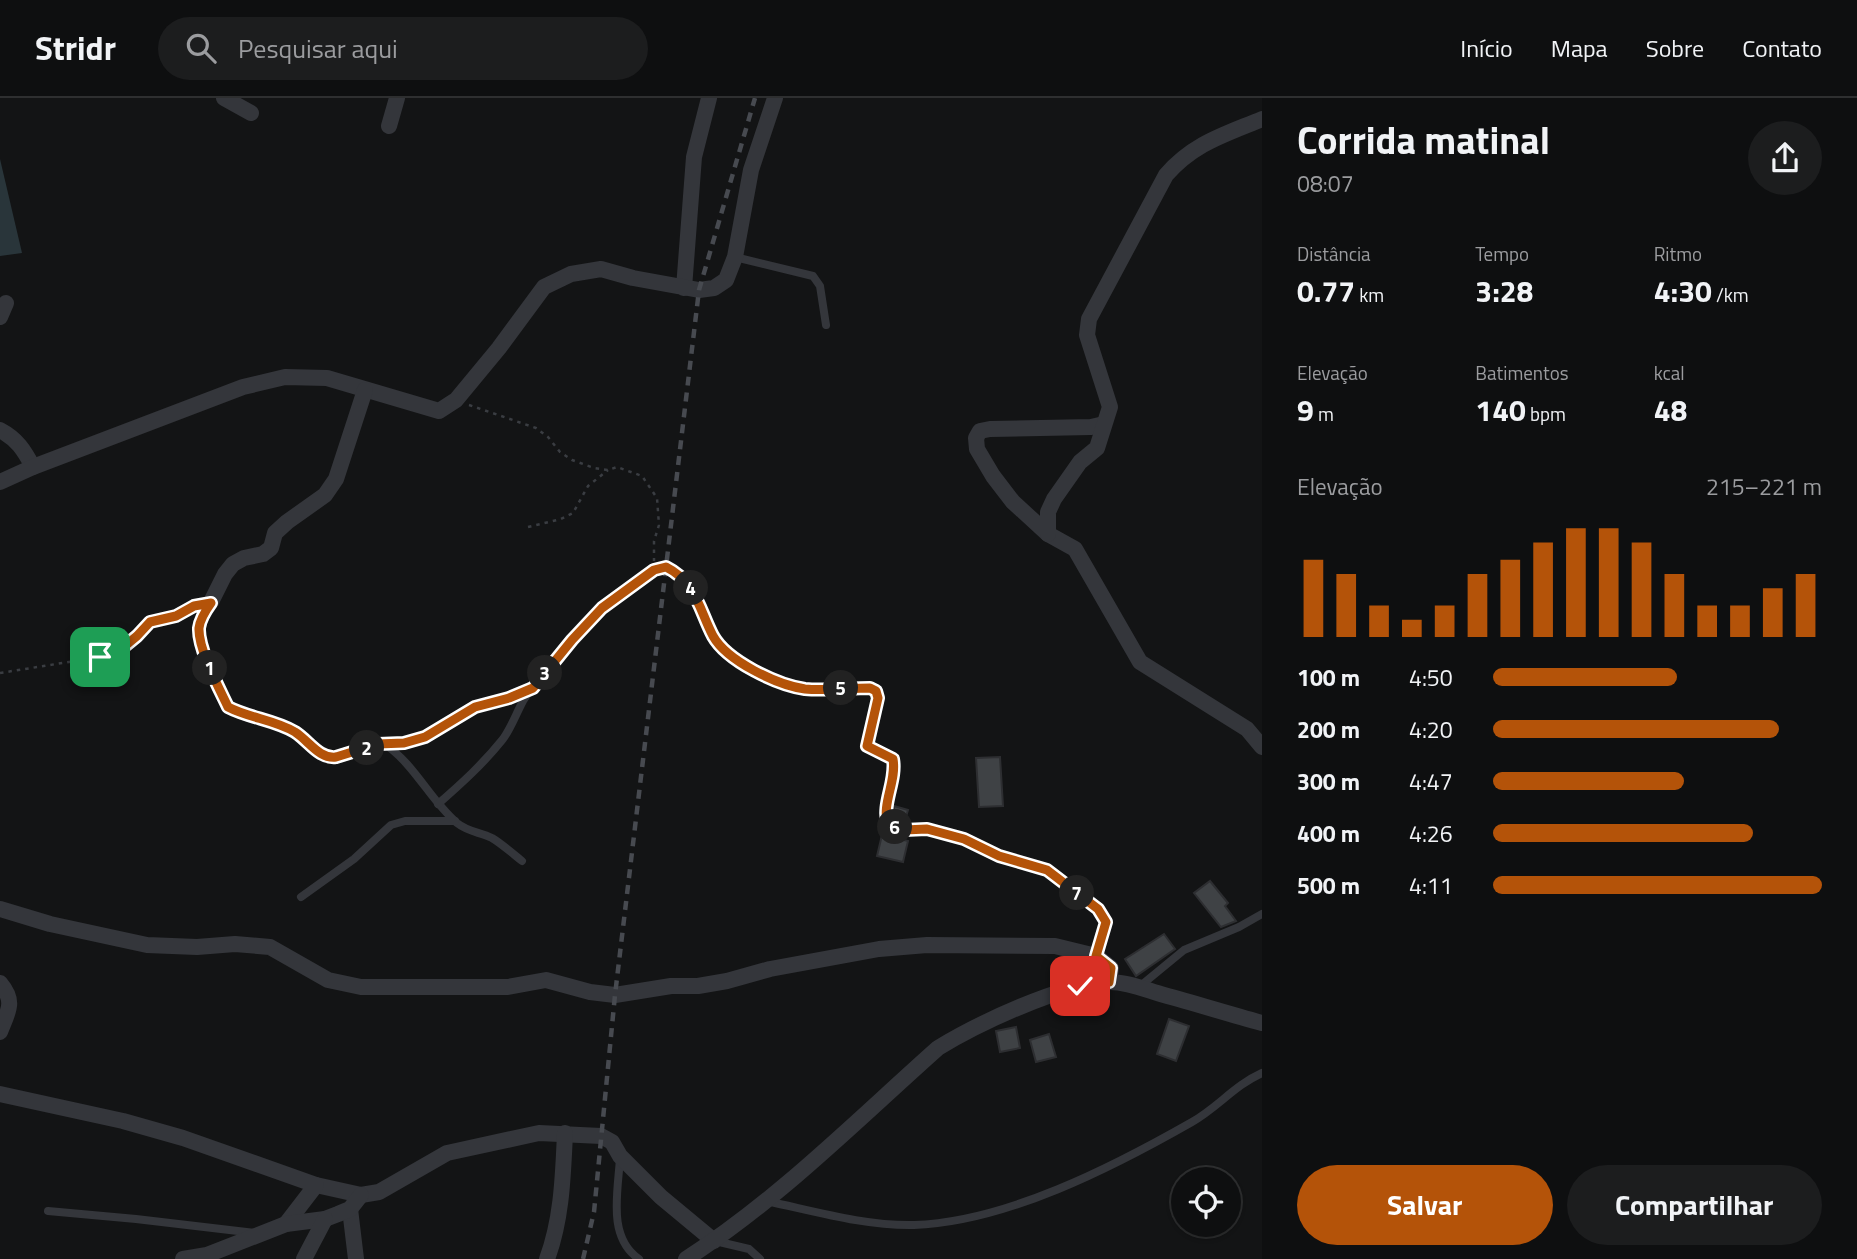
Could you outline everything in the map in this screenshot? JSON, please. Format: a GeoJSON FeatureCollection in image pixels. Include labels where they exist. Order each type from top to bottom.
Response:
{"type":"FeatureCollection","features":[{"type":"Feature","properties":{"kind":"street"},"geometry":{"type":"LineString","coordinates":[[224,98],[251,113]]}},
{"type":"Feature","properties":{"kind":"street"},"geometry":{"type":"LineString","coordinates":[[390,126],[397,98]]}},
{"type":"Feature","properties":{"kind":"street"},"geometry":{"type":"LineString","coordinates":[[684,288],[694,157],[709,98]]}},
{"type":"Feature","properties":{"kind":"street"},"geometry":{"type":"LineString","coordinates":[[0,482],[243,387],[285,377],[327,378],[439,411],[456,400],[544,287],[571,274],[601,269],[684,288],[714,288],[726,280],[736,257],[751,170],[775,98]]}},
{"type":"Feature","properties":{"kind":"street"},"geometry":{"type":"LineString","coordinates":[[1048,534],[1048,512],[1054,499],[1080,462],[1097,448],[1109,416],[1110,407],[1087,335],[1089,319],[1166,176],[1174,166],[1182,157],[1204,144],[1262,119]]}},
{"type":"Feature","properties":{"kind":"street"},"geometry":{"type":"LineString","coordinates":[[211,603],[233,564],[244,558],[263,554],[271,548],[275,533],[325,495],[336,478],[365,390]]}},
{"type":"Feature","properties":{"kind":"street"},"geometry":{"type":"LineString","coordinates":[[1104,424],[1091,427],[990,429],[980,431],[976,438],[977,449],[1013,502],[1048,534],[1075,549],[1140,662],[1247,729],[1262,747]]}},
{"type":"Feature","properties":{"kind":"street"},"geometry":{"type":"LineString","coordinates":[[0,430],[20,444],[33,467]]}},
{"type":"Feature","properties":{"kind":"street"},"geometry":{"type":"LineString","coordinates":[[0,909],[50,924],[147,945],[197,947],[235,944],[270,947],[328,980],[361,987],[508,987],[546,980],[590,992],[615,995],[671,986],[698,986],[770,969],[879,949],[927,945],[1055,946],[1096,956],[1111,968],[1109,982]]}},
{"type":"Feature","properties":{"kind":"street"},"geometry":{"type":"LineString","coordinates":[[686,1259],[715,1241],[766,1201],[938,1048],[961,1034],[1045,998],[1080,986],[1109,982],[1262,1023]]}},
{"type":"Feature","properties":{"kind":"street"},"geometry":{"type":"LineString","coordinates":[[0,983],[10,1000],[0,1032]]}},
{"type":"Feature","properties":{"kind":"street"},"geometry":{"type":"LineString","coordinates":[[0,1094],[123,1121],[183,1138],[317,1185],[361,1195],[379,1192],[447,1153],[540,1133],[601,1136],[612,1142],[620,1156],[661,1197],[715,1241]]}},
{"type":"Feature","properties":{"kind":"street"},"geometry":{"type":"LineString","coordinates":[[547,1259],[554,1239],[562,1189],[565,1133]]}},
{"type":"Feature","properties":{"kind":"street"},"geometry":{"type":"LineString","coordinates":[[286,1224],[317,1185]]}},
{"type":"Feature","properties":{"kind":"street"},"geometry":{"type":"LineString","coordinates":[[183,1259],[207,1255],[286,1224],[325,1219],[350,1209],[361,1195]]}},
{"type":"Feature","properties":{"kind":"street"},"geometry":{"type":"LineString","coordinates":[[350,1209],[356,1259]]}},
{"type":"Feature","properties":{"kind":"street"},"geometry":{"type":"LineString","coordinates":[[304,1259],[325,1219]]}},
{"type":"Feature","properties":{"kind":"lane"},"geometry":{"type":"LineString","coordinates":[[736,257],[813,276],[820,286],[826,325]]}},
{"type":"Feature","properties":{"kind":"lane"},"geometry":{"type":"LineString","coordinates":[[439,804],[478,770],[505,736],[533,688],[602,608],[654,570],[666,567],[680,573],[695,593],[715,638],[730,655],[749,668],[805,689],[870,688],[876,691],[878,698],[867,746],[893,759],[893,783],[884,815],[888,825],[904,830],[927,829],[964,839],[999,856],[1047,870],[1098,909],[1106,922],[1096,956]]}},
{"type":"Feature","properties":{"kind":"lane"},"geometry":{"type":"LineString","coordinates":[[211,603],[199,626],[200,635],[211,671],[228,707],[290,729],[329,758],[383,743],[404,743],[425,737],[475,707],[533,688]]}},
{"type":"Feature","properties":{"kind":"lane"},"geometry":{"type":"LineString","coordinates":[[383,743],[411,767],[455,821],[468,831],[491,838],[523,860]]}},
{"type":"Feature","properties":{"kind":"lane"},"geometry":{"type":"LineString","coordinates":[[301,897],[354,859],[391,825],[405,821],[455,821]]}},
{"type":"Feature","properties":{"kind":"lane"},"geometry":{"type":"LineString","coordinates":[[1139,988],[1184,950],[1239,927],[1262,914]]}},
{"type":"Feature","properties":{"kind":"lane"},"geometry":{"type":"LineString","coordinates":[[766,1201],[868,1223],[914,1225],[972,1218],[1062,1188],[1135,1153],[1195,1120],[1232,1091],[1262,1073]]}},
{"type":"Feature","properties":{"kind":"lane"},"geometry":{"type":"LineString","coordinates":[[620,1156],[617,1222],[621,1240],[631,1254],[639,1259]]}},
{"type":"Feature","properties":{"kind":"lane"},"geometry":{"type":"LineString","coordinates":[[48,1211],[262,1234]]}},
{"type":"Feature","properties":{"kind":"lane"},"geometry":{"type":"LineString","coordinates":[[715,1241],[749,1249],[760,1259]]}},
{"type":"Feature","properties":{"kind":"path"},"geometry":{"type":"LineString","coordinates":[[456,400],[536,428],[572,460],[608,470]]}},
{"type":"Feature","properties":{"kind":"path"},"geometry":{"type":"LineString","coordinates":[[528,527],[561,519],[573,513],[588,486],[608,470],[617,467],[642,476],[657,498],[659,525],[654,541],[654,570]]}},
{"type":"Feature","properties":{"kind":"path"},"geometry":{"type":"LineString","coordinates":[[0,673],[100,657],[120,650],[150,622],[176,616],[194,606],[211,603]]}},
{"type":"Feature","properties":{"kind":"shaded area"},"geometry":{"type":"Polygon","coordinates":[[[0,159],[22,253],[0,256],[0,159]]]}},
{"type":"Feature","properties":{"kind":"building"},"geometry":{"type":"Polygon","coordinates":[[[1000,757],[1003,806],[979,807],[976,758],[1000,757]]]}},
{"type":"Feature","properties":{"kind":"building"},"geometry":{"type":"Polygon","coordinates":[[[894,806],[908,810],[904,823],[894,820],[894,806]]]}},
{"type":"Feature","properties":{"kind":"building"},"geometry":{"type":"Polygon","coordinates":[[[887,832],[908,841],[903,862],[877,856],[882,835],[886,836],[887,832]]]}},
{"type":"Feature","properties":{"kind":"building"},"geometry":{"type":"Polygon","coordinates":[[[1210,881],[1228,903],[1225,906],[1236,921],[1221,927],[1194,893],[1210,881]]]}},
{"type":"Feature","properties":{"kind":"building"},"geometry":{"type":"Polygon","coordinates":[[[1164,934],[1175,949],[1136,976],[1125,959],[1164,934]]]}},
{"type":"Feature","properties":{"kind":"building"},"geometry":{"type":"Polygon","coordinates":[[[1169,1019],[1189,1026],[1176,1061],[1157,1054],[1169,1019]]]}},
{"type":"Feature","properties":{"kind":"building"},"geometry":{"type":"Polygon","coordinates":[[[1016,1027],[1020,1048],[1000,1052],[996,1031],[1016,1027]]]}},
{"type":"Feature","properties":{"kind":"building"},"geometry":{"type":"Polygon","coordinates":[[[1049,1034],[1056,1057],[1036,1062],[1030,1040],[1049,1034]]]}},
{"type":"Feature","properties":{"kind":"railway"},"geometry":{"type":"LineString","coordinates":[[583,1259],[594,1212],[615,995],[699,290],[755,98]]}},
{"type":"Feature","properties":{"kind":"route"},"geometry":{"type":"LineString","coordinates":[[100,657],[120,650],[156,619],[166,619],[194,606],[211,603],[199,626],[200,635],[211,671],[228,707],[290,729],[306,739],[322,755],[336,757],[378,744],[404,743],[425,737],[475,707],[533,688],[602,608],[654,570],[666,567],[680,573],[695,593],[715,638],[730,655],[749,668],[805,689],[870,688],[876,691],[878,698],[867,746],[893,759],[893,783],[884,815],[888,825],[904,830],[927,829],[964,839],[999,856],[1047,870],[1098,909],[1106,922],[1096,956],[1111,968],[1109,982],[1080,986]]}}]}
